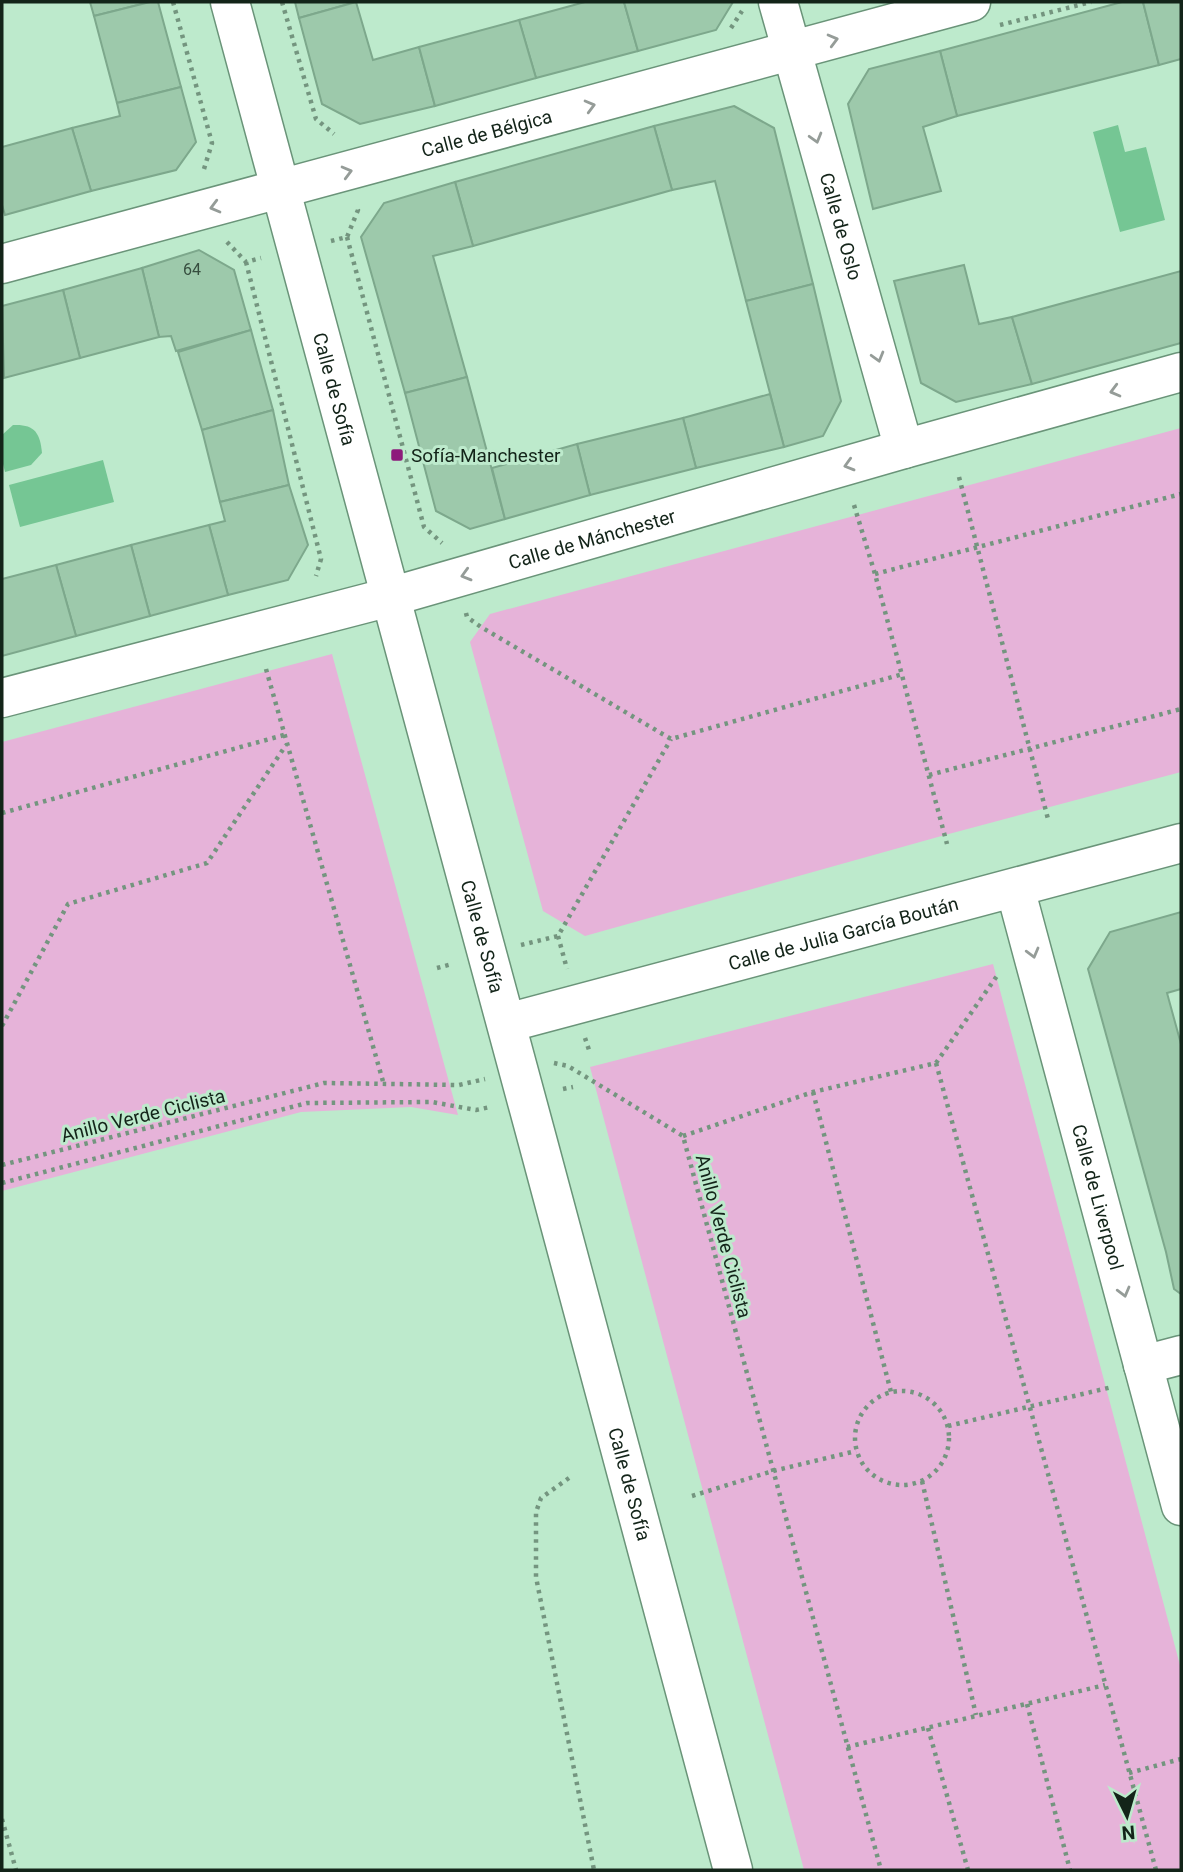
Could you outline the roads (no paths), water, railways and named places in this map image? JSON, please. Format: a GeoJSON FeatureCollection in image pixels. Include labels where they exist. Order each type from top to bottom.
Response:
{"type":"FeatureCollection","features":[{"type":"Feature","properties":{"kind":"street","name":"Calle de Sofía"},"geometry":{"type":"LineString","coordinates":[[230,2],[489,953],[733,1870]]}},
{"type":"Feature","properties":{"kind":"street","name":"Calle de Oslo"},"geometry":{"type":"LineString","coordinates":[[778,2],[904,449]]}},
{"type":"Feature","properties":{"kind":"street","name":"Calle de Bélgica"},"geometry":{"type":"LineString","coordinates":[[2,264],[971,2]]}},
{"type":"Feature","properties":{"kind":"street","name":"Calle de Mánchester"},"geometry":{"type":"LineString","coordinates":[[2,698],[390,597],[1181,372]]}},
{"type":"Feature","properties":{"kind":"street","name":"Calle de Julia García Boután"},"geometry":{"type":"LineString","coordinates":[[507,1023],[1181,843]]}},
{"type":"Feature","properties":{"kind":"street","name":"Calle de Liverpool"},"geometry":{"type":"LineString","coordinates":[[1015,888],[1181,1506]]}},
{"type":"Feature","properties":{"kind":"street"},"geometry":{"type":"LineString","coordinates":[[1143,1365],[1181,1355]]}},
{"type":"Feature","properties":{"kind":"place","name":"Sofía-Manchester"},"geometry":{"type":"Point","coordinates":[397,455]}}]}
